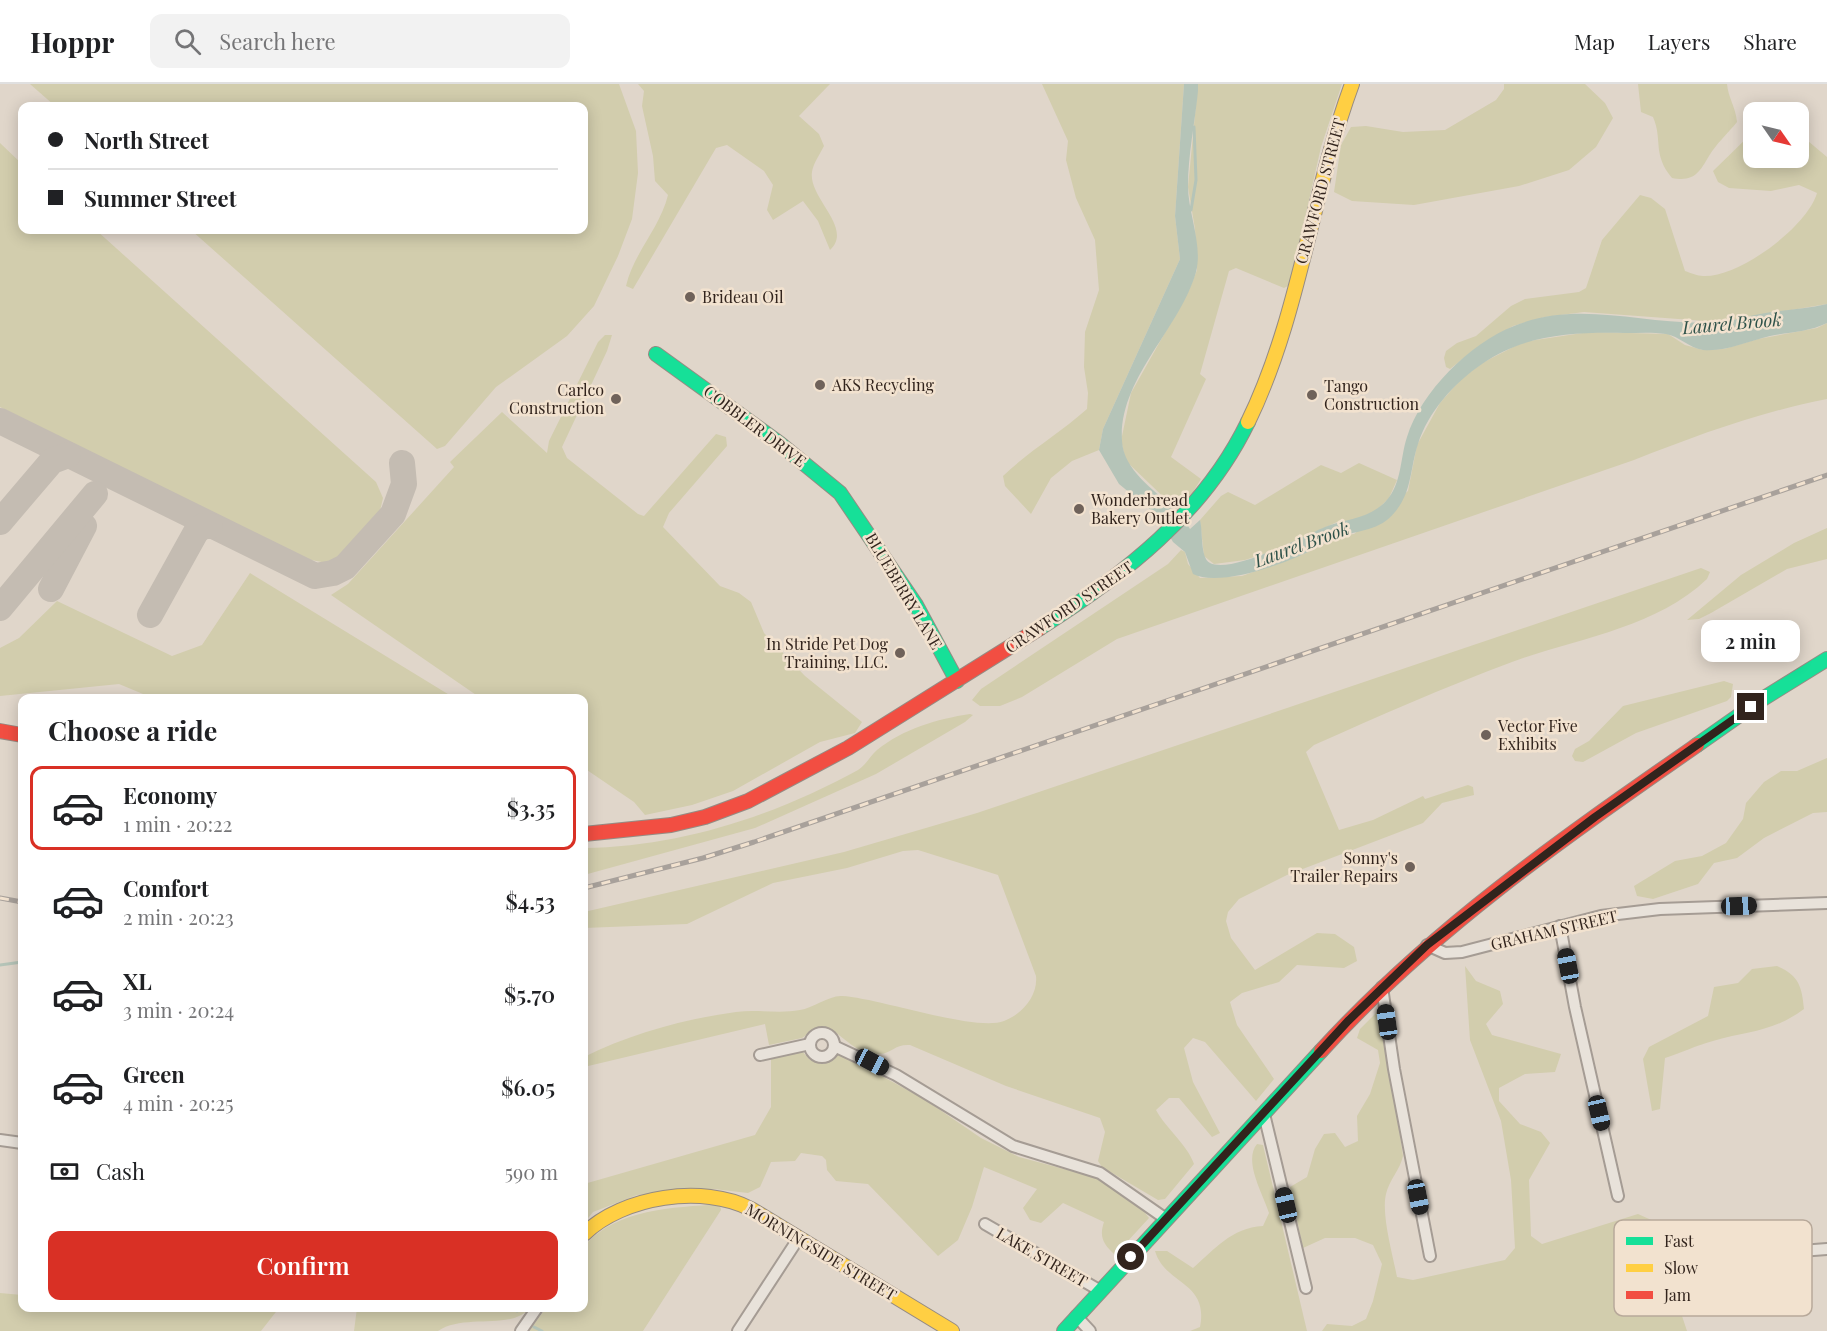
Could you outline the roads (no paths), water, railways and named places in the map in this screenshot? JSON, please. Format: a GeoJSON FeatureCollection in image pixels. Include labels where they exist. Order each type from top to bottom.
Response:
{"type":"FeatureCollection","features":[{"type":"Feature","properties":{"kind":"main road","name":"CRAWFORD STREET"},"geometry":{"type":"LineString","coordinates":[[588,834],[648,829],[718,813],[754,798],[842,752],[957,681],[1101,588],[1166,535],[1215,479],[1240,440],[1274,361],[1306,245],[1328,153],[1352,84]]}},
{"type":"Feature","properties":{"kind":"main road","name":"COBBLER DRIVE"},"geometry":{"type":"LineString","coordinates":[[656,354],[779,443],[824,478],[849,503]]}},
{"type":"Feature","properties":{"kind":"main road","name":"BLUEBERRY LANE"},"geometry":{"type":"LineString","coordinates":[[849,503],[916,605],[957,681]]}},
{"type":"Feature","properties":{"kind":"main road"},"geometry":{"type":"LineString","coordinates":[[1064,1331],[1099,1290],[1382,987],[1427,945],[1501,886],[1621,798],[1761,700],[1827,659]]}},
{"type":"Feature","properties":{"kind":"main road"},"geometry":{"type":"LineString","coordinates":[[0,731],[18,734]]}},
{"type":"Feature","properties":{"kind":"main road","name":"MORNINGSIDE STREET"},"geometry":{"type":"LineString","coordinates":[[588,1230],[596,1222],[619,1210],[642,1204],[711,1197],[741,1204],[952,1331]]}},
{"type":"Feature","properties":{"kind":"street","name":"GRAHAM STREET"},"geometry":{"type":"LineString","coordinates":[[1427,945],[1445,953],[1462,952],[1601,916],[1660,909],[1827,903]]}},
{"type":"Feature","properties":{"kind":"street"},"geometry":{"type":"LineString","coordinates":[[1560,926],[1575,1007],[1618,1196]]}},
{"type":"Feature","properties":{"kind":"street"},"geometry":{"type":"LineString","coordinates":[[1382,987],[1394,1069],[1430,1257]]}},
{"type":"Feature","properties":{"kind":"street"},"geometry":{"type":"LineString","coordinates":[[823,1032],[833,1038],[834,1046],[832,1053],[821,1057],[814,1054],[810,1044],[813,1037],[823,1032]]}},
{"type":"Feature","properties":{"kind":"street"},"geometry":{"type":"LineString","coordinates":[[760,1055],[810,1044]]}},
{"type":"Feature","properties":{"kind":"street"},"geometry":{"type":"LineString","coordinates":[[834,1046],[896,1075],[1013,1146],[1100,1173],[1166,1218]]}},
{"type":"Feature","properties":{"kind":"street"},"geometry":{"type":"LineString","coordinates":[[1264,1114],[1306,1288]]}},
{"type":"Feature","properties":{"kind":"street"},"geometry":{"type":"LineString","coordinates":[[0,1140],[18,1142]]}},
{"type":"Feature","properties":{"kind":"street","name":"LAKE STREET"},"geometry":{"type":"LineString","coordinates":[[985,1224],[1099,1290]]}},
{"type":"Feature","properties":{"kind":"street"},"geometry":{"type":"LineString","coordinates":[[741,1330],[798,1239]]}},
{"type":"Feature","properties":{"kind":"street"},"geometry":{"type":"LineString","coordinates":[[1812,1250],[1827,1249]]}},
{"type":"Feature","properties":{"kind":"street"},"geometry":{"type":"LineString","coordinates":[[521,1331],[534,1312]]}},
{"type":"Feature","properties":{"kind":"street"},"geometry":{"type":"LineString","coordinates":[[1076,1316],[1090,1331]]}},
{"type":"Feature","properties":{"kind":"water"},"geometry":{"type":"Polygon","coordinates":[[[1184,84],[1198,84],[1188,186],[1197,240],[1198,262],[1188,293],[1139,375],[1130,396],[1123,418],[1122,441],[1131,466],[1190,529],[1200,520],[1203,550],[1210,563],[1220,565],[1250,559],[1325,527],[1365,515],[1379,507],[1395,487],[1407,437],[1423,403],[1449,371],[1464,357],[1497,334],[1514,326],[1540,318],[1565,314],[1591,314],[1694,323],[1720,322],[1827,304],[1827,323],[1806,330],[1712,350],[1698,349],[1671,335],[1661,333],[1569,334],[1515,346],[1482,364],[1443,399],[1422,432],[1405,496],[1395,512],[1383,523],[1338,537],[1295,558],[1249,573],[1218,578],[1193,574],[1185,552],[1173,542],[1158,516],[1119,484],[1099,450],[1103,429],[1180,259],[1175,216],[1184,84]]]}},
{"type":"Feature","properties":{"kind":"waterway","name":"Laurel Brook"},"geometry":{"type":"LineString","coordinates":[[1191,210],[1196,180],[1194,127]]}},
{"type":"Feature","properties":{"kind":"waterway"},"geometry":{"type":"LineString","coordinates":[[0,965],[18,963]]}},
{"type":"Feature","properties":{"kind":"waterway"},"geometry":{"type":"LineString","coordinates":[[534,1327],[542,1331]]}},
{"type":"Feature","properties":{"kind":"railway"},"geometry":{"type":"LineString","coordinates":[[588,887],[703,858],[754,842],[1827,475]]}},
{"type":"Feature","properties":{"kind":"railway"},"geometry":{"type":"LineString","coordinates":[[0,898],[18,901]]}},
{"type":"Feature","properties":{"kind":"place","name":"Brideau Oil"},"geometry":{"type":"Point","coordinates":[690,297]}},
{"type":"Feature","properties":{"kind":"place","name":"AKS Recycling"},"geometry":{"type":"Point","coordinates":[820,385]}},
{"type":"Feature","properties":{"kind":"place","name":"Tango Construction"},"geometry":{"type":"Point","coordinates":[1312,395]}},
{"type":"Feature","properties":{"kind":"place","name":"Carlco Construction"},"geometry":{"type":"Point","coordinates":[616,399]}},
{"type":"Feature","properties":{"kind":"place","name":"Wonderbread Bakery Outlet"},"geometry":{"type":"Point","coordinates":[1079,509]}},
{"type":"Feature","properties":{"kind":"place","name":"In Stride Pet Dog Training, LLC."},"geometry":{"type":"Point","coordinates":[900,653]}},
{"type":"Feature","properties":{"kind":"place","name":"Vector Five Exhibits"},"geometry":{"type":"Point","coordinates":[1486,735]}},
{"type":"Feature","properties":{"kind":"place","name":"Sonny's Trailer Repairs"},"geometry":{"type":"Point","coordinates":[1410,867]}}]}
